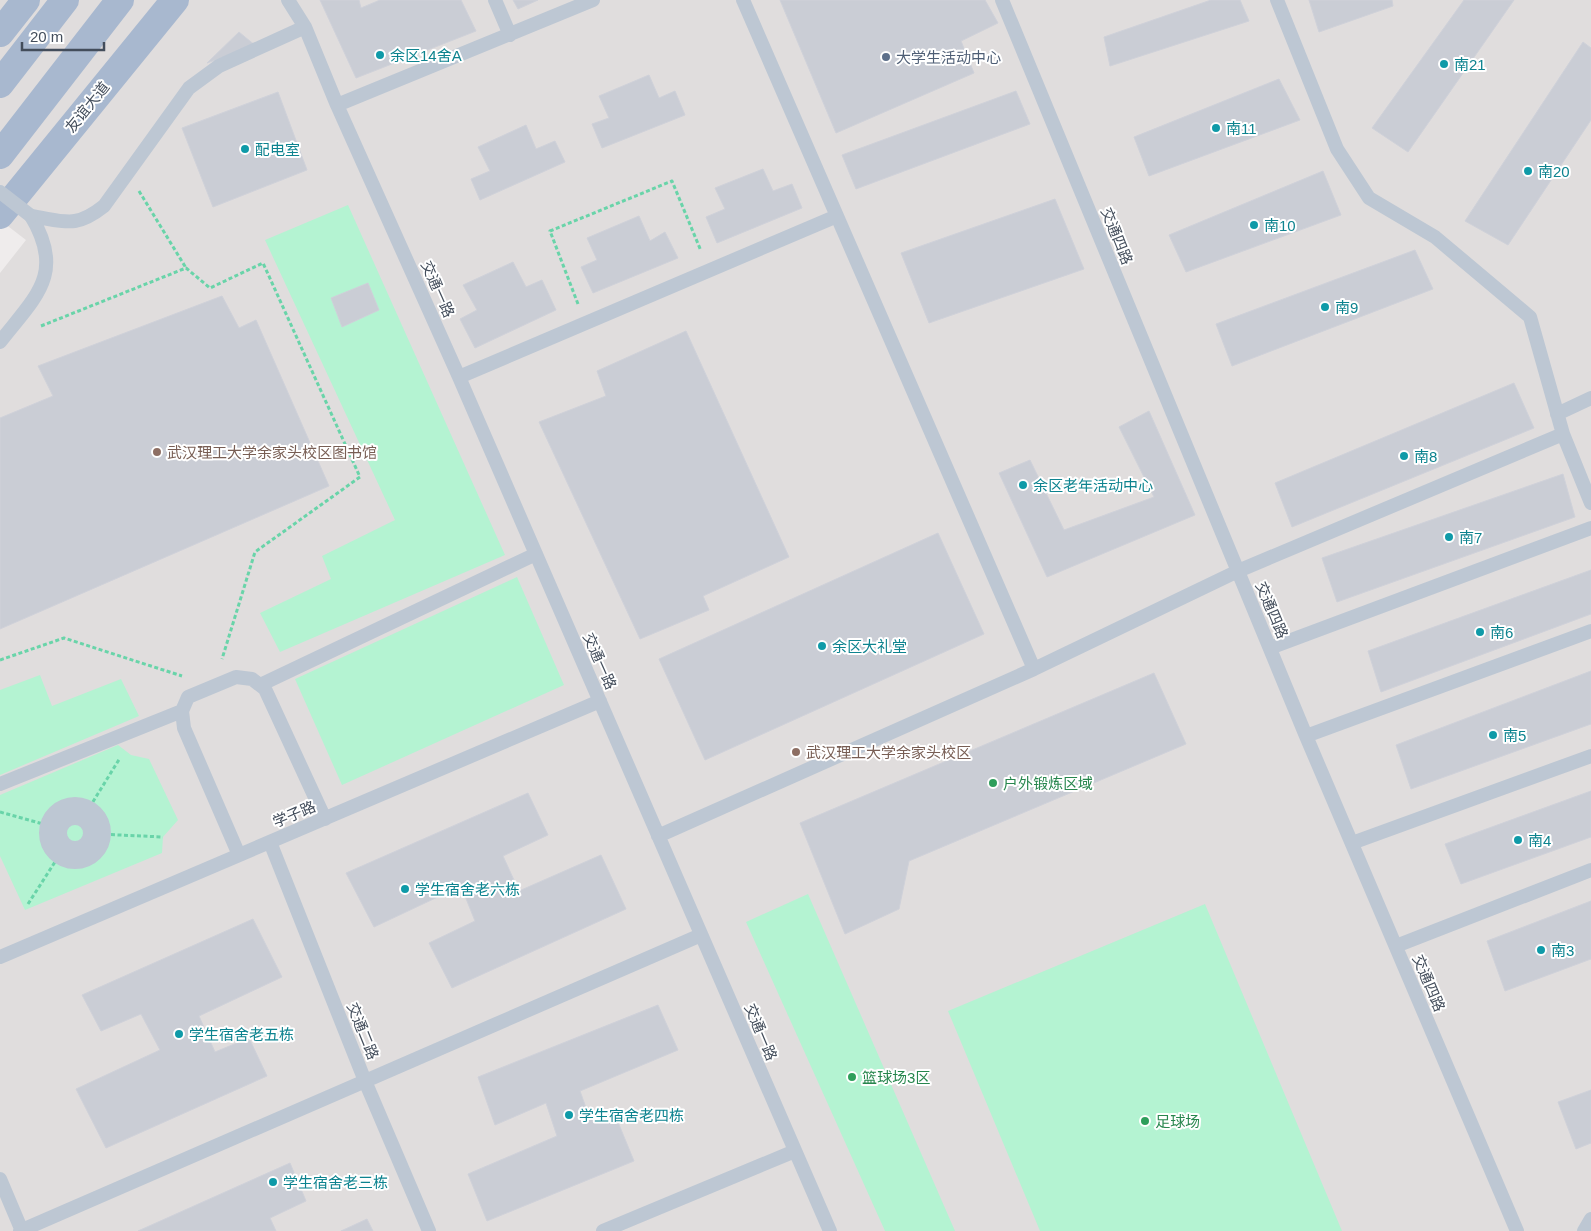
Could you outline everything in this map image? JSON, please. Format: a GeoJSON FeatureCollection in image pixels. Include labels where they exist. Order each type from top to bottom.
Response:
{"type":"FeatureCollection","features":[{"type":"Feature","properties":{"kind":"main road"},"geometry":{"type":"LineString","coordinates":[[0,33],[26,0]]}},
{"type":"Feature","properties":{"kind":"main road"},"geometry":{"type":"LineString","coordinates":[[0,84],[65,0]]}},
{"type":"Feature","properties":{"kind":"main road"},"geometry":{"type":"LineString","coordinates":[[0,155],[120,0]]}},
{"type":"Feature","properties":{"kind":"main road","name":"友谊大道"},"geometry":{"type":"LineString","coordinates":[[0,215],[175,0]]}},
{"type":"Feature","properties":{"kind":"street"},"geometry":{"type":"LineString","coordinates":[[73,810],[92,824],[93,847],[82,854],[68,854],[58,839],[56,820],[67,812],[73,810]]}},
{"type":"Feature","properties":{"kind":"lane","name":"交通一路"},"geometry":{"type":"LineString","coordinates":[[288,0],[305,28],[337,105],[459,377],[830,1231]]}},
{"type":"Feature","properties":{"kind":"lane"},"geometry":{"type":"LineString","coordinates":[[495,0],[510,35]]}},
{"type":"Feature","properties":{"kind":"lane"},"geometry":{"type":"LineString","coordinates":[[337,105],[593,0]]}},
{"type":"Feature","properties":{"kind":"lane"},"geometry":{"type":"LineString","coordinates":[[744,0],[1034,668]]}},
{"type":"Feature","properties":{"kind":"lane","name":"交通四路"},"geometry":{"type":"LineString","coordinates":[[1002,0],[1306,736],[1517,1231]]}},
{"type":"Feature","properties":{"kind":"lane"},"geometry":{"type":"LineString","coordinates":[[1277,0],[1336,149],[1369,198],[1435,237],[1530,317],[1563,434],[1591,503]]}},
{"type":"Feature","properties":{"kind":"lane"},"geometry":{"type":"LineString","coordinates":[[31,216],[59,222],[84,220],[104,206],[189,88],[219,66],[305,28]]}},
{"type":"Feature","properties":{"kind":"lane"},"geometry":{"type":"LineString","coordinates":[[0,192],[31,216],[42,234],[47,271],[38,292],[2,339]]}},
{"type":"Feature","properties":{"kind":"lane"},"geometry":{"type":"LineString","coordinates":[[459,377],[837,216]]}},
{"type":"Feature","properties":{"kind":"lane"},"geometry":{"type":"LineString","coordinates":[[1557,414],[1591,398]]}},
{"type":"Feature","properties":{"kind":"lane"},"geometry":{"type":"LineString","coordinates":[[658,836],[1034,668],[1238,571],[1563,434]]}},
{"type":"Feature","properties":{"kind":"lane"},"geometry":{"type":"LineString","coordinates":[[1270,648],[1591,528]]}},
{"type":"Feature","properties":{"kind":"lane"},"geometry":{"type":"LineString","coordinates":[[260,684],[536,554]]}},
{"type":"Feature","properties":{"kind":"lane"},"geometry":{"type":"LineString","coordinates":[[1306,736],[1591,631]]}},
{"type":"Feature","properties":{"kind":"lane"},"geometry":{"type":"LineString","coordinates":[[239,855],[184,728],[182,711],[188,697],[213,686],[236,677],[252,679],[265,688],[325,819]]}},
{"type":"Feature","properties":{"kind":"lane","name":"学子路"},"geometry":{"type":"LineString","coordinates":[[0,957],[600,701]]}},
{"type":"Feature","properties":{"kind":"lane"},"geometry":{"type":"LineString","coordinates":[[0,784],[182,711]]}},
{"type":"Feature","properties":{"kind":"lane"},"geometry":{"type":"LineString","coordinates":[[1352,843],[1591,756]]}},
{"type":"Feature","properties":{"kind":"lane","name":"交通二路"},"geometry":{"type":"LineString","coordinates":[[270,842],[365,1081],[429,1231]]}},
{"type":"Feature","properties":{"kind":"lane"},"geometry":{"type":"LineString","coordinates":[[1396,946],[1591,870]]}},
{"type":"Feature","properties":{"kind":"lane"},"geometry":{"type":"LineString","coordinates":[[0,1179],[21,1231],[701,935]]}},
{"type":"Feature","properties":{"kind":"lane"},"geometry":{"type":"LineString","coordinates":[[603,1231],[795,1151]]}},
{"type":"Feature","properties":{"kind":"lane"},"geometry":{"type":"LineString","coordinates":[[1584,1231],[1591,1219]]}},
{"type":"Feature","properties":{"kind":"path"},"geometry":{"type":"LineString","coordinates":[[0,660],[64,638],[213,686],[255,552],[360,477],[263,263],[210,288],[186,268],[128,173]]}},
{"type":"Feature","properties":{"kind":"path"},"geometry":{"type":"LineString","coordinates":[[585,324],[550,231],[672,181],[708,271]]}},
{"type":"Feature","properties":{"kind":"path"},"geometry":{"type":"LineString","coordinates":[[34,332],[41,325],[186,268]]}},
{"type":"Feature","properties":{"kind":"path"},"geometry":{"type":"LineString","coordinates":[[130,732],[124,752],[92,824],[163,837]]}},
{"type":"Feature","properties":{"kind":"path"},"geometry":{"type":"LineString","coordinates":[[0,812],[58,839],[28,904]]}},
{"type":"Feature","properties":{"kind":"shaded area","name":"武汉理工大学余家头校区"},"geometry":{"type":"Polygon","coordinates":[[[0,0],[1591,0],[1591,1231],[0,1231],[0,273],[26,240],[0,220],[0,0]]]}},
{"type":"Feature","properties":{"kind":"green space"},"geometry":{"type":"Polygon","coordinates":[[[348,205],[505,555],[280,652],[260,613],[331,579],[322,556],[395,520],[265,240],[348,205]]]}},
{"type":"Feature","properties":{"kind":"green space"},"geometry":{"type":"Polygon","coordinates":[[[517,577],[564,685],[342,785],[295,679],[517,577]]]}},
{"type":"Feature","properties":{"kind":"green space"},"geometry":{"type":"Polygon","coordinates":[[[40,675],[52,706],[121,679],[139,716],[0,775],[0,690],[40,675]]]}},
{"type":"Feature","properties":{"kind":"green space"},"geometry":{"type":"Polygon","coordinates":[[[118,745],[131,755],[149,759],[178,820],[163,837],[162,853],[25,910],[0,856],[0,795],[118,745]]]}},
{"type":"Feature","properties":{"kind":"green space","name":"篮球场3区"},"geometry":{"type":"Polygon","coordinates":[[[808,894],[955,1231],[885,1231],[746,922],[808,894]]]}},
{"type":"Feature","properties":{"kind":"green space","name":"足球场"},"geometry":{"type":"Polygon","coordinates":[[[1205,904],[1342,1231],[1040,1231],[948,1011],[1205,904]]]}},
{"type":"Feature","properties":{"kind":"building","name":"余区14舍A"},"geometry":{"type":"Polygon","coordinates":[[[320,0],[359,0],[361,8],[380,0],[461,0],[476,31],[356,78],[320,0]]]}},
{"type":"Feature","properties":{"kind":"building"},"geometry":{"type":"Polygon","coordinates":[[[513,0],[538,0],[518,9],[513,0]]]}},
{"type":"Feature","properties":{"kind":"building","name":"大学生活动中心"},"geometry":{"type":"Polygon","coordinates":[[[780,0],[985,0],[998,23],[961,41],[974,73],[836,133],[780,0]]]}},
{"type":"Feature","properties":{"kind":"building"},"geometry":{"type":"Polygon","coordinates":[[[1211,0],[1240,0],[1249,21],[1110,66],[1104,37],[1211,0]]]}},
{"type":"Feature","properties":{"kind":"building"},"geometry":{"type":"Polygon","coordinates":[[[1309,0],[1392,0],[1393,6],[1319,32],[1309,0]]]}},
{"type":"Feature","properties":{"kind":"building","name":"南21"},"geometry":{"type":"Polygon","coordinates":[[[1464,0],[1514,0],[1408,152],[1372,128],[1464,0]]]}},
{"type":"Feature","properties":{"kind":"building"},"geometry":{"type":"Polygon","coordinates":[[[239,32],[256,46],[207,63],[239,32]]]}},
{"type":"Feature","properties":{"kind":"building","name":"南20"},"geometry":{"type":"Polygon","coordinates":[[[1583,42],[1591,48],[1591,120],[1508,245],[1465,221],[1583,42]]]}},
{"type":"Feature","properties":{"kind":"building"},"geometry":{"type":"Polygon","coordinates":[[[649,75],[659,98],[675,91],[685,115],[602,148],[592,124],[609,118],[599,96],[649,75]]]}},
{"type":"Feature","properties":{"kind":"building","name":"南11"},"geometry":{"type":"Polygon","coordinates":[[[1279,79],[1300,120],[1149,176],[1134,137],[1279,79]]]}},
{"type":"Feature","properties":{"kind":"building"},"geometry":{"type":"Polygon","coordinates":[[[1016,91],[1030,124],[856,189],[842,155],[1016,91]]]}},
{"type":"Feature","properties":{"kind":"building","name":"配电室"},"geometry":{"type":"Polygon","coordinates":[[[278,92],[307,170],[213,207],[182,128],[278,92]]]}},
{"type":"Feature","properties":{"kind":"building"},"geometry":{"type":"Polygon","coordinates":[[[526,125],[536,149],[555,141],[565,162],[480,200],[471,179],[490,171],[478,147],[526,125]]]}},
{"type":"Feature","properties":{"kind":"building"},"geometry":{"type":"Polygon","coordinates":[[[763,169],[773,191],[792,184],[802,208],[717,243],[706,217],[725,209],[715,188],[763,169]]]}},
{"type":"Feature","properties":{"kind":"building","name":"南10"},"geometry":{"type":"Polygon","coordinates":[[[1323,171],[1341,215],[1186,272],[1169,235],[1323,171]]]}},
{"type":"Feature","properties":{"kind":"building"},"geometry":{"type":"Polygon","coordinates":[[[1055,199],[1084,269],[929,323],[901,253],[1055,199]]]}},
{"type":"Feature","properties":{"kind":"building"},"geometry":{"type":"Polygon","coordinates":[[[639,216],[650,241],[665,232],[678,258],[593,293],[581,267],[597,260],[587,238],[639,216]]]}},
{"type":"Feature","properties":{"kind":"building","name":"南9"},"geometry":{"type":"Polygon","coordinates":[[[1415,250],[1433,289],[1232,366],[1216,324],[1415,250]]]}},
{"type":"Feature","properties":{"kind":"building"},"geometry":{"type":"Polygon","coordinates":[[[513,262],[526,287],[542,280],[556,310],[475,348],[460,319],[477,310],[463,285],[513,262]]]}},
{"type":"Feature","properties":{"kind":"building"},"geometry":{"type":"Polygon","coordinates":[[[368,283],[379,310],[342,327],[331,298],[368,283]]]}},
{"type":"Feature","properties":{"kind":"building","name":"武汉理工大学余家头校区图书馆"},"geometry":{"type":"Polygon","coordinates":[[[222,296],[239,328],[256,320],[329,486],[0,629],[0,418],[53,396],[38,366],[222,296]]]}},
{"type":"Feature","properties":{"kind":"building"},"geometry":{"type":"Polygon","coordinates":[[[686,331],[789,557],[703,596],[709,610],[640,639],[539,422],[606,396],[597,371],[686,331]]]}},
{"type":"Feature","properties":{"kind":"building","name":"南8"},"geometry":{"type":"Polygon","coordinates":[[[1514,383],[1534,428],[1292,527],[1275,483],[1514,383]]]}},
{"type":"Feature","properties":{"kind":"building","name":"余区老年活动中心"},"geometry":{"type":"Polygon","coordinates":[[[1149,411],[1195,515],[1047,577],[999,473],[1030,460],[1064,530],[1154,497],[1119,427],[1149,411]]]}},
{"type":"Feature","properties":{"kind":"building","name":"南7"},"geometry":{"type":"Polygon","coordinates":[[[1563,474],[1575,517],[1337,602],[1322,558],[1563,474]]]}},
{"type":"Feature","properties":{"kind":"building","name":"余区大礼堂"},"geometry":{"type":"Polygon","coordinates":[[[938,533],[984,634],[705,760],[659,659],[938,533]]]}},
{"type":"Feature","properties":{"kind":"building","name":"南6"},"geometry":{"type":"Polygon","coordinates":[[[1591,570],[1591,614],[1381,692],[1368,651],[1591,570]]]}},
{"type":"Feature","properties":{"kind":"building","name":"南5"},"geometry":{"type":"Polygon","coordinates":[[[1591,671],[1591,724],[1411,789],[1396,745],[1591,671]]]}},
{"type":"Feature","properties":{"kind":"building","name":"户外锻炼区域"},"geometry":{"type":"Polygon","coordinates":[[[1154,673],[1186,744],[909,861],[899,909],[845,934],[800,823],[1154,673]]]}},
{"type":"Feature","properties":{"kind":"building","name":"南4"},"geometry":{"type":"Polygon","coordinates":[[[1591,791],[1591,837],[1461,884],[1445,844],[1591,791]]]}},
{"type":"Feature","properties":{"kind":"building","name":"学生宿舍老六栋"},"geometry":{"type":"Polygon","coordinates":[[[528,793],[548,835],[503,856],[519,891],[601,855],[626,909],[452,988],[429,943],[475,921],[461,886],[374,927],[346,873],[528,793]]]}},
{"type":"Feature","properties":{"kind":"building","name":"南3"},"geometry":{"type":"Polygon","coordinates":[[[1591,901],[1591,959],[1505,991],[1487,941],[1591,901]]]}},
{"type":"Feature","properties":{"kind":"building","name":"学生宿舍老五栋"},"geometry":{"type":"Polygon","coordinates":[[[253,919],[282,977],[199,1016],[215,1052],[249,1038],[267,1076],[106,1148],[76,1089],[160,1050],[141,1014],[101,1031],[82,995],[253,919]]]}},
{"type":"Feature","properties":{"kind":"building","name":"学生宿舍老四栋"},"geometry":{"type":"Polygon","coordinates":[[[658,1005],[678,1050],[580,1091],[590,1119],[613,1110],[634,1161],[487,1221],[468,1174],[557,1136],[546,1103],[495,1125],[478,1077],[658,1005]]]}},
{"type":"Feature","properties":{"kind":"building"},"geometry":{"type":"Polygon","coordinates":[[[1591,1090],[1591,1143],[1576,1149],[1558,1102],[1591,1090]]]}},
{"type":"Feature","properties":{"kind":"building","name":"学生宿舍老三栋"},"geometry":{"type":"Polygon","coordinates":[[[290,1163],[306,1201],[270,1218],[276,1231],[138,1231],[290,1163]]]}},
{"type":"Feature","properties":{"kind":"building","name":"学生宿舍老三栋"},"geometry":{"type":"Polygon","coordinates":[[[367,1219],[373,1231],[341,1231],[367,1219]]]}},
{"type":"Feature","properties":{"kind":"place","name":"余区14舍A"},"geometry":{"type":"Point","coordinates":[380,55]}},
{"type":"Feature","properties":{"kind":"place","name":"大学生活动中心"},"geometry":{"type":"Point","coordinates":[886,57]}},
{"type":"Feature","properties":{"kind":"place","name":"南21"},"geometry":{"type":"Point","coordinates":[1444,64]}},
{"type":"Feature","properties":{"kind":"place","name":"南11"},"geometry":{"type":"Point","coordinates":[1216,128]}},
{"type":"Feature","properties":{"kind":"place","name":"配电室"},"geometry":{"type":"Point","coordinates":[245,149]}},
{"type":"Feature","properties":{"kind":"place","name":"南20"},"geometry":{"type":"Point","coordinates":[1528,171]}},
{"type":"Feature","properties":{"kind":"place","name":"南10"},"geometry":{"type":"Point","coordinates":[1254,225]}},
{"type":"Feature","properties":{"kind":"place","name":"南9"},"geometry":{"type":"Point","coordinates":[1325,307]}},
{"type":"Feature","properties":{"kind":"place","name":"武汉理工大学余家头校区图书馆"},"geometry":{"type":"Point","coordinates":[157,452]}},
{"type":"Feature","properties":{"kind":"place","name":"南8"},"geometry":{"type":"Point","coordinates":[1404,456]}},
{"type":"Feature","properties":{"kind":"place","name":"余区老年活动中心"},"geometry":{"type":"Point","coordinates":[1023,485]}},
{"type":"Feature","properties":{"kind":"place","name":"南7"},"geometry":{"type":"Point","coordinates":[1449,537]}},
{"type":"Feature","properties":{"kind":"place","name":"南6"},"geometry":{"type":"Point","coordinates":[1480,632]}},
{"type":"Feature","properties":{"kind":"place","name":"余区大礼堂"},"geometry":{"type":"Point","coordinates":[822,646]}},
{"type":"Feature","properties":{"kind":"place","name":"南5"},"geometry":{"type":"Point","coordinates":[1493,735]}},
{"type":"Feature","properties":{"kind":"place","name":"武汉理工大学余家头校区"},"geometry":{"type":"Point","coordinates":[796,752]}},
{"type":"Feature","properties":{"kind":"place","name":"户外锻炼区域"},"geometry":{"type":"Point","coordinates":[993,783]}},
{"type":"Feature","properties":{"kind":"place","name":"南4"},"geometry":{"type":"Point","coordinates":[1518,840]}},
{"type":"Feature","properties":{"kind":"place","name":"学生宿舍老六栋"},"geometry":{"type":"Point","coordinates":[405,889]}},
{"type":"Feature","properties":{"kind":"place","name":"南3"},"geometry":{"type":"Point","coordinates":[1541,950]}},
{"type":"Feature","properties":{"kind":"place","name":"学生宿舍老五栋"},"geometry":{"type":"Point","coordinates":[179,1034]}},
{"type":"Feature","properties":{"kind":"place","name":"篮球场3区"},"geometry":{"type":"Point","coordinates":[852,1077]}},
{"type":"Feature","properties":{"kind":"place","name":"学生宿舍老四栋"},"geometry":{"type":"Point","coordinates":[569,1115]}},
{"type":"Feature","properties":{"kind":"place","name":"足球场"},"geometry":{"type":"Point","coordinates":[1145,1121]}},
{"type":"Feature","properties":{"kind":"place","name":"学生宿舍老三栋"},"geometry":{"type":"Point","coordinates":[273,1182]}}]}
